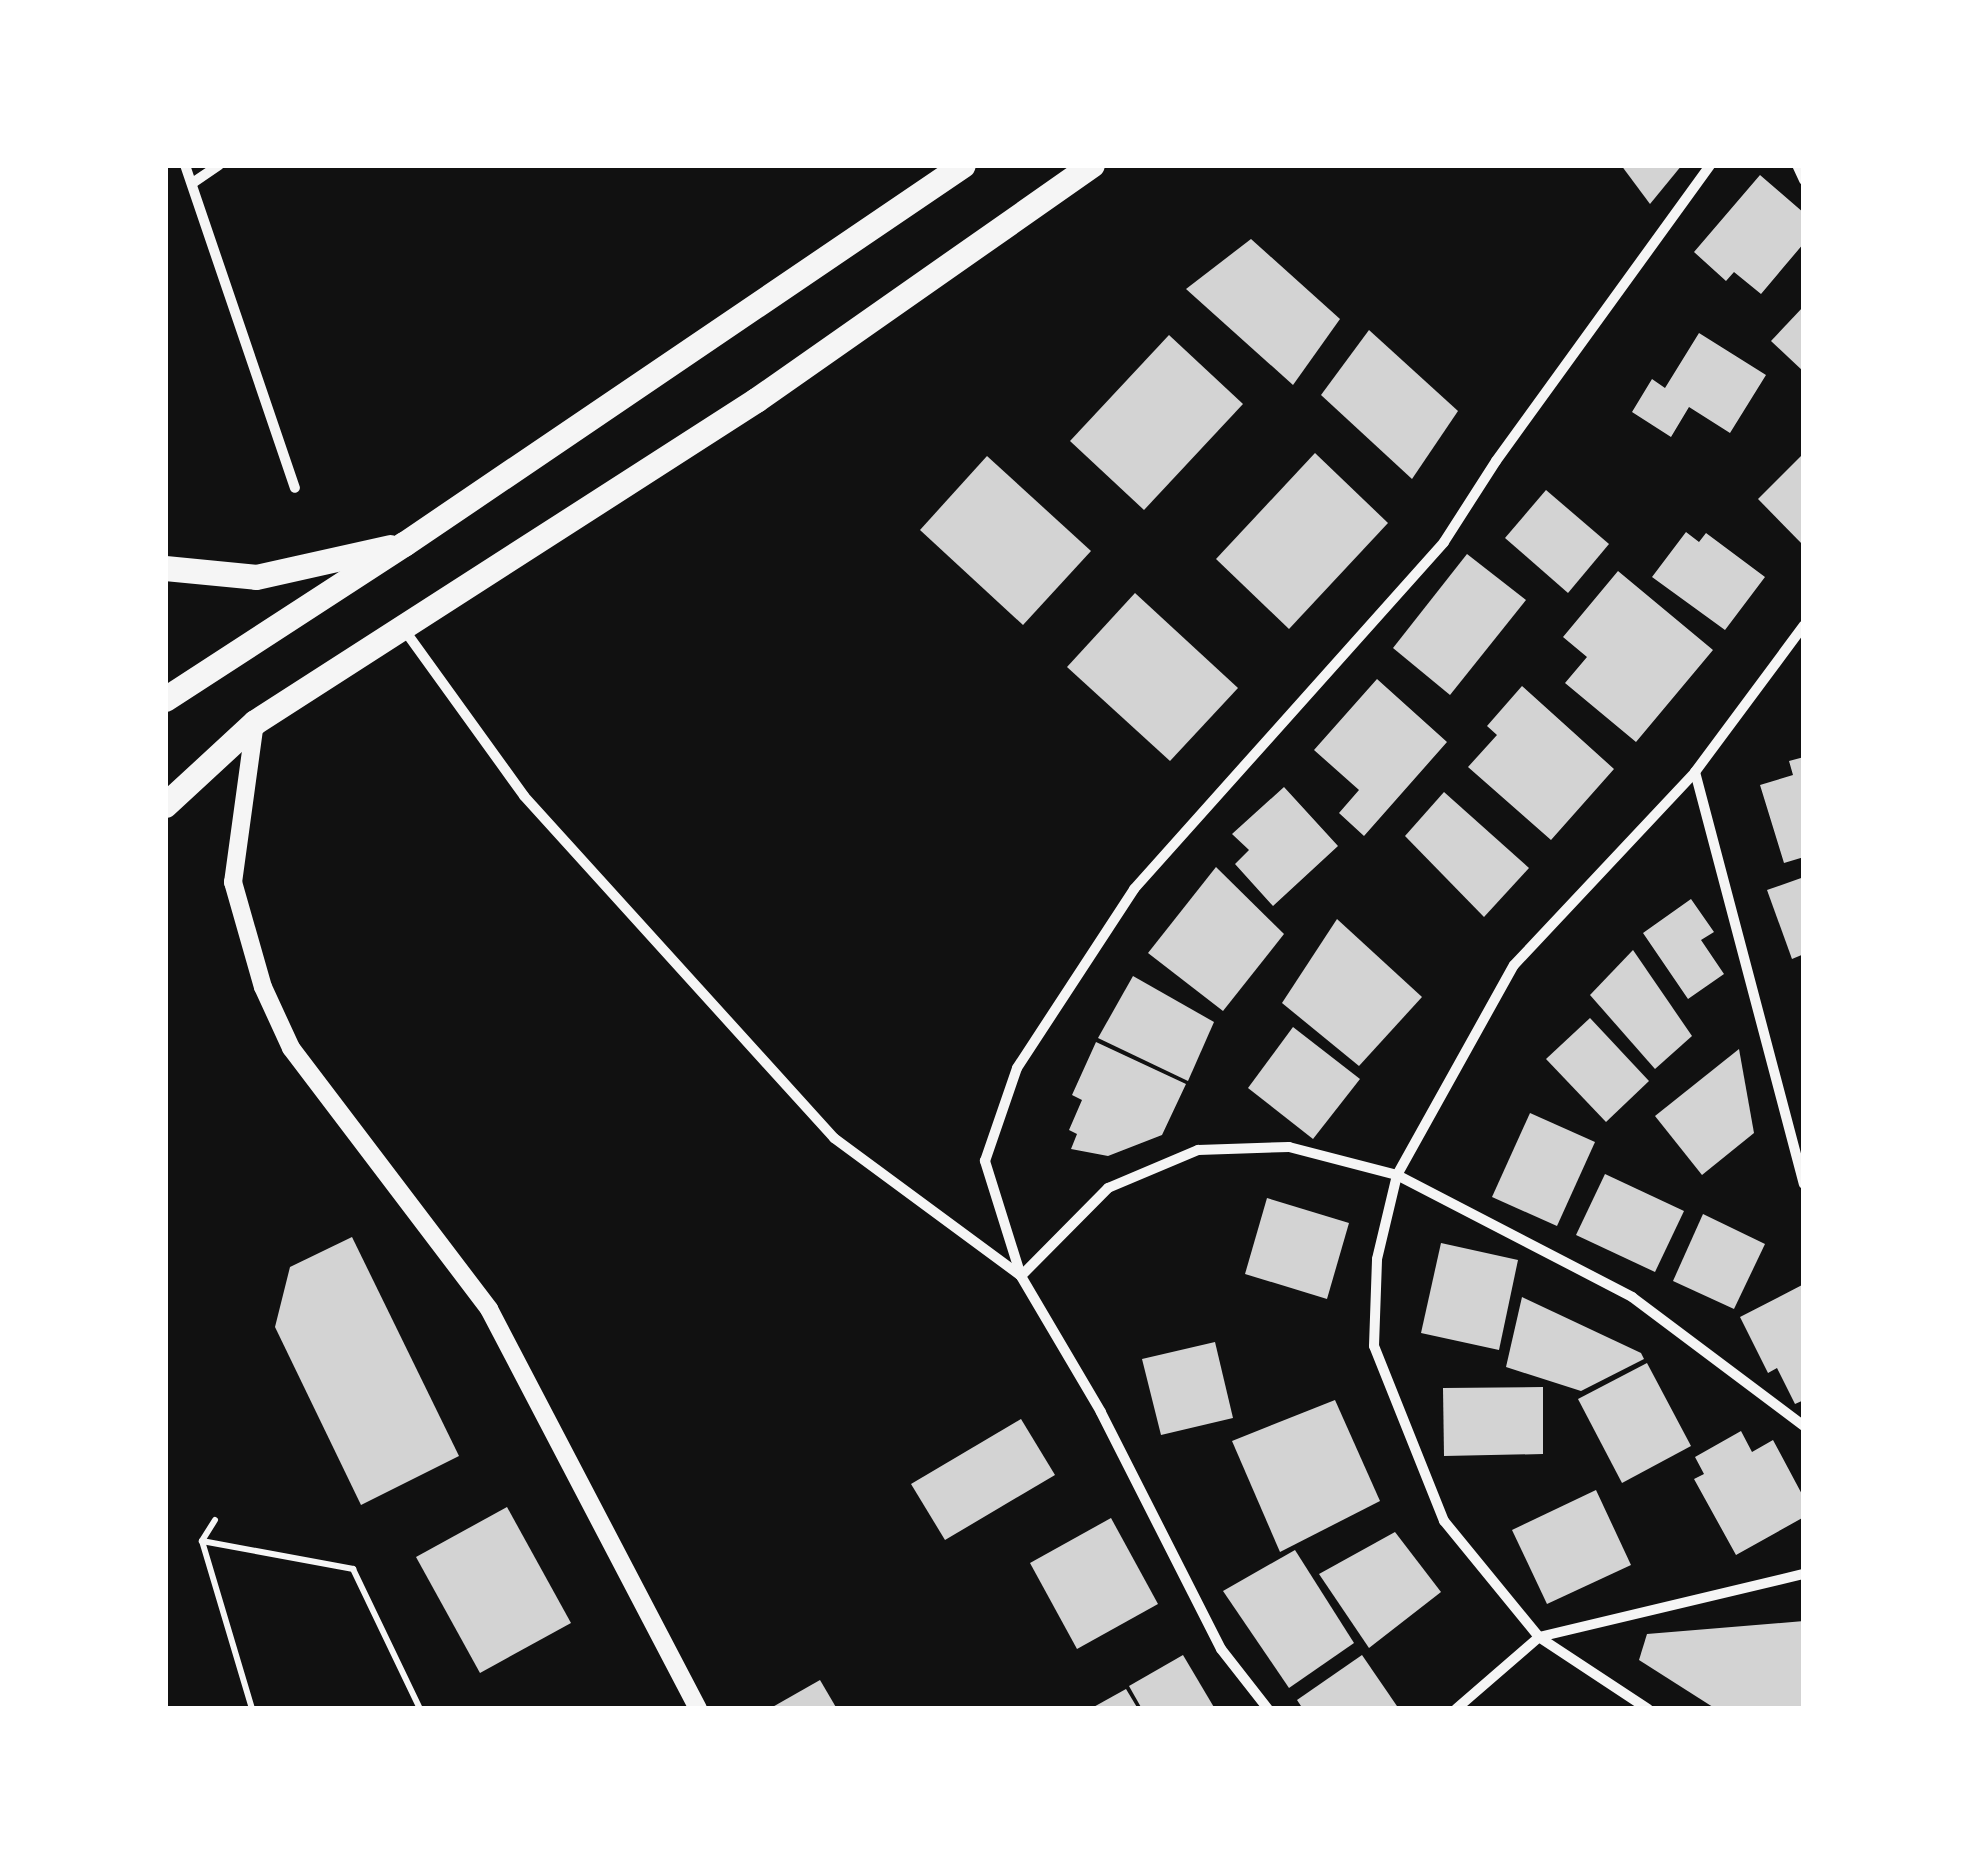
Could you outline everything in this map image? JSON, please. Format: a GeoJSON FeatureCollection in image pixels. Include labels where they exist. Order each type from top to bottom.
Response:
{"type":"FeatureCollection","features":[{"type":"Feature","properties":{"kind":"main road"},"geometry":{"type":"LineString","coordinates":[[165,700],[404,544],[963,165]]}},
{"type":"Feature","properties":{"kind":"main road"},"geometry":{"type":"LineString","coordinates":[[165,804],[256,722],[756,400],[1092,165]]}},
{"type":"Feature","properties":{"kind":"main road"},"geometry":{"type":"LineString","coordinates":[[165,568],[256,577],[404,544]]}},
{"type":"Feature","properties":{"kind":"street"},"geometry":{"type":"LineString","coordinates":[[185,165],[194,182],[294,488]]}},
{"type":"Feature","properties":{"kind":"street"},"geometry":{"type":"LineString","coordinates":[[194,182],[219,165]]}},
{"type":"Feature","properties":{"kind":"street"},"geometry":{"type":"LineString","coordinates":[[1268,1709],[1220,1649],[1102,1412],[1021,1276],[985,1161],[1016,1068],[1134,889],[1444,542],[1496,461],[1710,165]]}},
{"type":"Feature","properties":{"kind":"street"},"geometry":{"type":"LineString","coordinates":[[1797,165],[1804,180]]}},
{"type":"Feature","properties":{"kind":"street"},"geometry":{"type":"LineString","coordinates":[[1648,1709],[1539,1636],[1444,1521],[1374,1346],[1377,1258],[1397,1175],[1514,966],[1695,772],[1804,626]]}},
{"type":"Feature","properties":{"kind":"street"},"geometry":{"type":"LineString","coordinates":[[402,627],[524,796],[834,1138],[1021,1276]]}},
{"type":"Feature","properties":{"kind":"street"},"geometry":{"type":"LineString","coordinates":[[256,722],[233,882],[263,987],[291,1048],[489,1309],[698,1709]]}},
{"type":"Feature","properties":{"kind":"street"},"geometry":{"type":"LineString","coordinates":[[1695,772],[1804,1184]]}},
{"type":"Feature","properties":{"kind":"street"},"geometry":{"type":"LineString","coordinates":[[1021,1276],[1108,1188],[1198,1150],[1289,1147],[1397,1175],[1632,1297],[1804,1426]]}},
{"type":"Feature","properties":{"kind":"street"},"geometry":{"type":"LineString","coordinates":[[1456,1709],[1539,1636],[1804,1574]]}},
{"type":"Feature","properties":{"kind":"path"},"geometry":{"type":"LineString","coordinates":[[214,1520],[202,1542],[252,1709]]}},
{"type":"Feature","properties":{"kind":"path"},"geometry":{"type":"LineString","coordinates":[[202,1542],[353,1569],[420,1709]]}},
{"type":"Feature","properties":{"kind":"building"},"geometry":{"type":"Polygon","coordinates":[[[1621,165],[1682,165],[1650,204],[1621,165]]]}},
{"type":"Feature","properties":{"kind":"building"},"geometry":{"type":"Polygon","coordinates":[[[1760,175],[1804,213],[1804,243],[1761,294],[1734,272],[1726,281],[1694,252],[1760,175]]]}},
{"type":"Feature","properties":{"kind":"building"},"geometry":{"type":"Polygon","coordinates":[[[1251,239],[1340,319],[1293,385],[1186,289],[1251,239]]]}},
{"type":"Feature","properties":{"kind":"building"},"geometry":{"type":"Polygon","coordinates":[[[1804,306],[1804,372],[1771,341],[1804,306]]]}},
{"type":"Feature","properties":{"kind":"building"},"geometry":{"type":"Polygon","coordinates":[[[1369,330],[1458,411],[1412,479],[1321,395],[1369,330]]]}},
{"type":"Feature","properties":{"kind":"building"},"geometry":{"type":"Polygon","coordinates":[[[1699,333],[1766,375],[1730,433],[1689,407],[1671,437],[1632,412],[1652,379],[1665,388],[1699,333]]]}},
{"type":"Feature","properties":{"kind":"building"},"geometry":{"type":"Polygon","coordinates":[[[1169,335],[1243,404],[1144,510],[1070,441],[1169,335]]]}},
{"type":"Feature","properties":{"kind":"building"},"geometry":{"type":"Polygon","coordinates":[[[1315,453],[1388,523],[1289,629],[1216,559],[1315,453]]]}},
{"type":"Feature","properties":{"kind":"building"},"geometry":{"type":"Polygon","coordinates":[[[1804,453],[1804,546],[1758,499],[1804,453]]]}},
{"type":"Feature","properties":{"kind":"building"},"geometry":{"type":"Polygon","coordinates":[[[987,456],[1091,551],[1023,625],[920,530],[987,456]]]}},
{"type":"Feature","properties":{"kind":"building"},"geometry":{"type":"Polygon","coordinates":[[[1546,490],[1609,544],[1568,593],[1505,538],[1546,490]]]}},
{"type":"Feature","properties":{"kind":"building"},"geometry":{"type":"Polygon","coordinates":[[[1686,532],[1699,542],[1706,533],[1765,577],[1725,630],[1652,577],[1686,532]]]}},
{"type":"Feature","properties":{"kind":"building"},"geometry":{"type":"Polygon","coordinates":[[[1467,554],[1526,600],[1450,695],[1393,648],[1467,554]]]}},
{"type":"Feature","properties":{"kind":"building"},"geometry":{"type":"Polygon","coordinates":[[[1618,571],[1713,650],[1636,742],[1565,683],[1587,657],[1563,637],[1618,571]]]}},
{"type":"Feature","properties":{"kind":"building"},"geometry":{"type":"Polygon","coordinates":[[[1135,593],[1238,688],[1170,761],[1067,667],[1135,593]]]}},
{"type":"Feature","properties":{"kind":"building"},"geometry":{"type":"Polygon","coordinates":[[[1377,679],[1447,742],[1364,836],[1339,813],[1359,790],[1314,750],[1377,679]]]}},
{"type":"Feature","properties":{"kind":"building"},"geometry":{"type":"Polygon","coordinates":[[[1522,686],[1614,769],[1551,840],[1468,767],[1497,735],[1487,726],[1522,686]]]}},
{"type":"Feature","properties":{"kind":"building"},"geometry":{"type":"Polygon","coordinates":[[[1804,757],[1804,857],[1784,863],[1760,785],[1793,775],[1789,761],[1804,757]]]}},
{"type":"Feature","properties":{"kind":"building"},"geometry":{"type":"Polygon","coordinates":[[[1284,787],[1338,846],[1273,906],[1235,864],[1249,850],[1232,834],[1284,787]]]}},
{"type":"Feature","properties":{"kind":"building"},"geometry":{"type":"Polygon","coordinates":[[[1444,792],[1529,868],[1484,917],[1405,836],[1444,792]]]}},
{"type":"Feature","properties":{"kind":"building"},"geometry":{"type":"Polygon","coordinates":[[[1216,867],[1284,934],[1223,1011],[1148,953],[1216,867]]]}},
{"type":"Feature","properties":{"kind":"building"},"geometry":{"type":"Polygon","coordinates":[[[1804,877],[1804,954],[1792,959],[1767,890],[1804,877]]]}},
{"type":"Feature","properties":{"kind":"building"},"geometry":{"type":"Polygon","coordinates":[[[1691,899],[1714,932],[1701,940],[1724,974],[1688,999],[1643,933],[1691,899]]]}},
{"type":"Feature","properties":{"kind":"building"},"geometry":{"type":"Polygon","coordinates":[[[1337,919],[1422,997],[1359,1066],[1282,1003],[1337,919]]]}},
{"type":"Feature","properties":{"kind":"building"},"geometry":{"type":"Polygon","coordinates":[[[1633,950],[1692,1036],[1655,1069],[1590,995],[1633,950]]]}},
{"type":"Feature","properties":{"kind":"building"},"geometry":{"type":"Polygon","coordinates":[[[1133,976],[1214,1022],[1188,1081],[1098,1038],[1133,976]]]}},
{"type":"Feature","properties":{"kind":"building"},"geometry":{"type":"Polygon","coordinates":[[[1590,1018],[1649,1081],[1606,1122],[1546,1059],[1590,1018]]]}},
{"type":"Feature","properties":{"kind":"building"},"geometry":{"type":"Polygon","coordinates":[[[1293,1027],[1360,1079],[1313,1139],[1248,1088],[1293,1027]]]}},
{"type":"Feature","properties":{"kind":"building"},"geometry":{"type":"Polygon","coordinates":[[[1096,1042],[1186,1084],[1162,1135],[1108,1156],[1071,1149],[1077,1134],[1069,1130],[1082,1100],[1072,1095],[1096,1042]]]}},
{"type":"Feature","properties":{"kind":"building"},"geometry":{"type":"Polygon","coordinates":[[[1739,1049],[1754,1133],[1702,1175],[1655,1116],[1739,1049]]]}},
{"type":"Feature","properties":{"kind":"building"},"geometry":{"type":"Polygon","coordinates":[[[1530,1113],[1595,1142],[1557,1226],[1492,1197],[1530,1113]]]}},
{"type":"Feature","properties":{"kind":"building"},"geometry":{"type":"Polygon","coordinates":[[[1605,1174],[1684,1211],[1655,1272],[1576,1235],[1605,1174]]]}},
{"type":"Feature","properties":{"kind":"building"},"geometry":{"type":"Polygon","coordinates":[[[1267,1198],[1349,1223],[1327,1299],[1245,1274],[1267,1198]]]}},
{"type":"Feature","properties":{"kind":"building"},"geometry":{"type":"Polygon","coordinates":[[[1703,1214],[1765,1244],[1734,1309],[1673,1281],[1703,1214]]]}},
{"type":"Feature","properties":{"kind":"building"},"geometry":{"type":"Polygon","coordinates":[[[352,1237],[459,1456],[361,1505],[275,1327],[290,1267],[352,1237]]]}},
{"type":"Feature","properties":{"kind":"building"},"geometry":{"type":"Polygon","coordinates":[[[1441,1243],[1518,1260],[1499,1350],[1421,1333],[1441,1243]]]}},
{"type":"Feature","properties":{"kind":"building"},"geometry":{"type":"Polygon","coordinates":[[[1804,1284],[1804,1400],[1795,1404],[1777,1368],[1768,1373],[1740,1317],[1804,1284]]]}},
{"type":"Feature","properties":{"kind":"building"},"geometry":{"type":"Polygon","coordinates":[[[1522,1297],[1641,1353],[1644,1359],[1581,1391],[1506,1367],[1522,1297]]]}},
{"type":"Feature","properties":{"kind":"building"},"geometry":{"type":"Polygon","coordinates":[[[1215,1342],[1233,1418],[1161,1435],[1142,1359],[1215,1342]]]}},
{"type":"Feature","properties":{"kind":"building"},"geometry":{"type":"Polygon","coordinates":[[[1647,1363],[1691,1446],[1622,1483],[1578,1399],[1647,1363]]]}},
{"type":"Feature","properties":{"kind":"building"},"geometry":{"type":"Polygon","coordinates":[[[1543,1387],[1543,1454],[1444,1456],[1443,1388],[1543,1387]]]}},
{"type":"Feature","properties":{"kind":"building"},"geometry":{"type":"Polygon","coordinates":[[[1335,1400],[1380,1501],[1280,1552],[1232,1441],[1335,1400]]]}},
{"type":"Feature","properties":{"kind":"building"},"geometry":{"type":"Polygon","coordinates":[[[1021,1419],[1055,1475],[945,1540],[911,1484],[1021,1419]]]}},
{"type":"Feature","properties":{"kind":"building"},"geometry":{"type":"Polygon","coordinates":[[[1741,1431],[1752,1452],[1773,1440],[1804,1498],[1804,1517],[1736,1555],[1694,1479],[1704,1474],[1695,1457],[1741,1431]]]}},
{"type":"Feature","properties":{"kind":"building"},"geometry":{"type":"Polygon","coordinates":[[[1596,1490],[1631,1565],[1547,1604],[1512,1530],[1596,1490]]]}},
{"type":"Feature","properties":{"kind":"building"},"geometry":{"type":"Polygon","coordinates":[[[507,1507],[571,1623],[480,1673],[416,1557],[507,1507]]]}},
{"type":"Feature","properties":{"kind":"building"},"geometry":{"type":"Polygon","coordinates":[[[1111,1518],[1158,1604],[1077,1649],[1030,1563],[1111,1518]]]}},
{"type":"Feature","properties":{"kind":"building"},"geometry":{"type":"Polygon","coordinates":[[[1395,1532],[1441,1592],[1369,1648],[1319,1574],[1395,1532]]]}},
{"type":"Feature","properties":{"kind":"building"},"geometry":{"type":"Polygon","coordinates":[[[1295,1550],[1354,1643],[1289,1688],[1223,1591],[1295,1550]]]}},
{"type":"Feature","properties":{"kind":"building"},"geometry":{"type":"Polygon","coordinates":[[[1804,1621],[1804,1707],[1798,1709],[1716,1709],[1639,1660],[1647,1634],[1804,1621]]]}},
{"type":"Feature","properties":{"kind":"building"},"geometry":{"type":"Polygon","coordinates":[[[1183,1655],[1215,1709],[1142,1709],[1129,1686],[1183,1655]]]}},
{"type":"Feature","properties":{"kind":"building"},"geometry":{"type":"Polygon","coordinates":[[[1362,1655],[1399,1709],[1303,1709],[1297,1700],[1362,1655]]]}},
{"type":"Feature","properties":{"kind":"building"},"geometry":{"type":"Polygon","coordinates":[[[820,1680],[837,1709],[769,1709],[820,1680]]]}},
{"type":"Feature","properties":{"kind":"building"},"geometry":{"type":"Polygon","coordinates":[[[1126,1689],[1138,1709],[1090,1709],[1126,1689]]]}}]}
